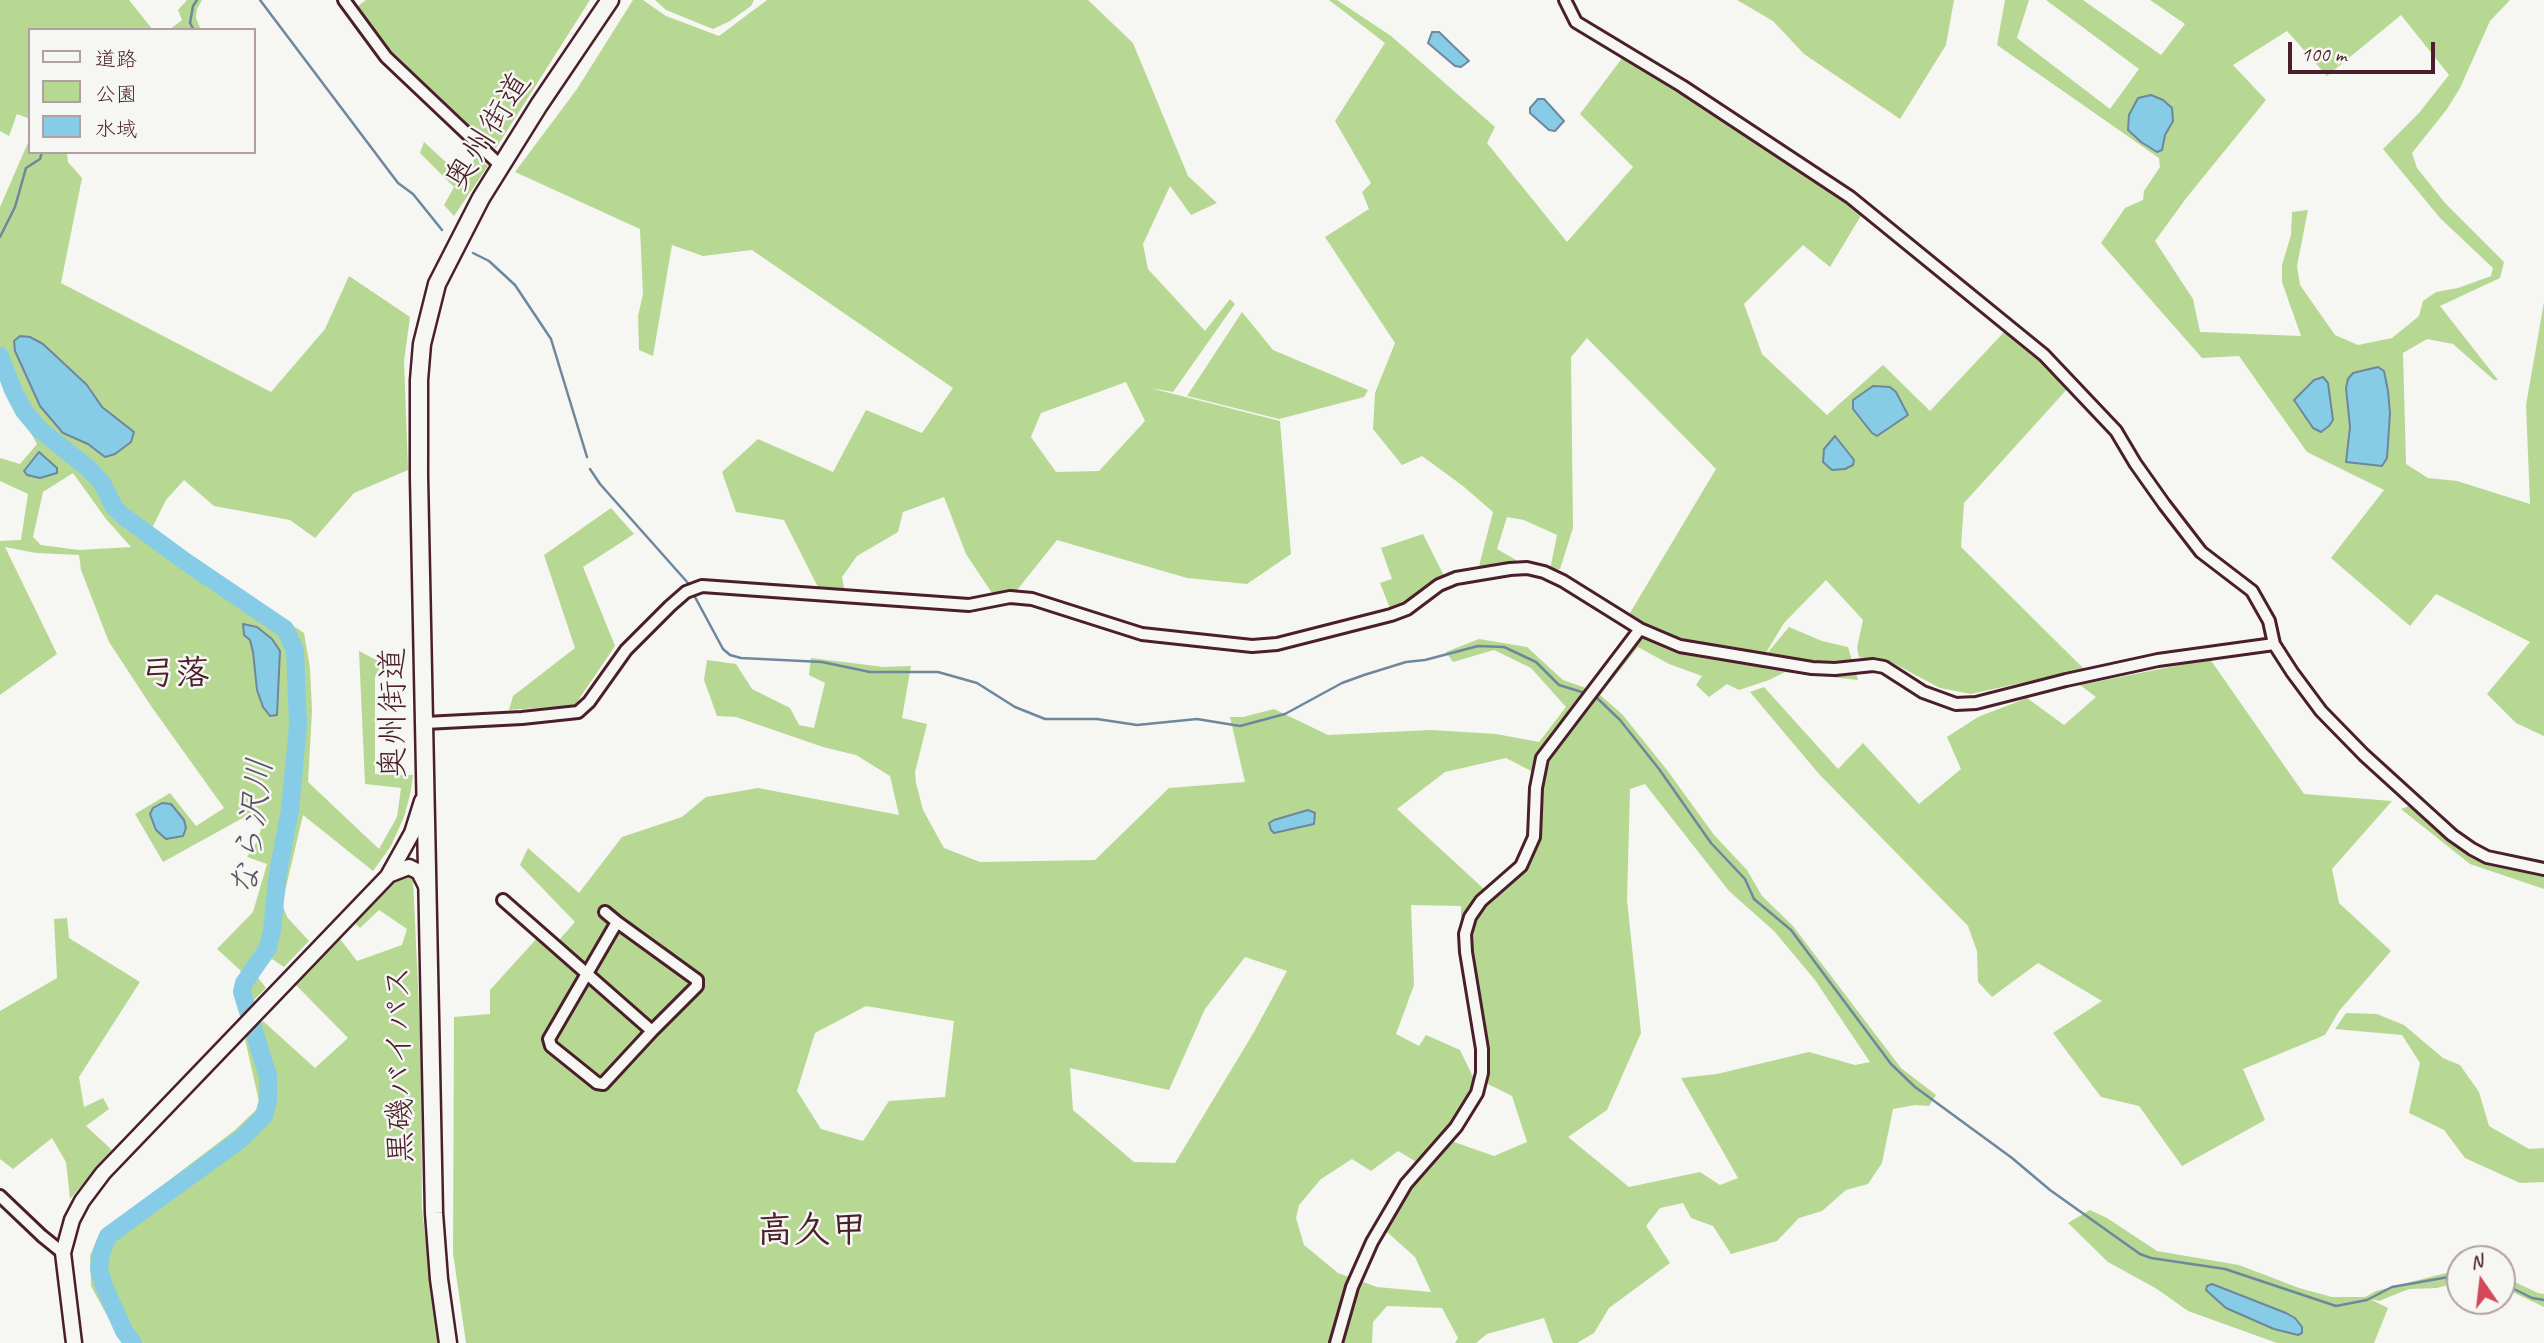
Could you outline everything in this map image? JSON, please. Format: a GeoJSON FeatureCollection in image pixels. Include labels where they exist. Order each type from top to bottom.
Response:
{"type":"FeatureCollection","features":[{"type":"Feature","properties":{"kind":"highway","name":"奥州街道"},"geometry":{"type":"LineString","coordinates":[[426,786],[419,477],[419,380],[422,344],[437,284],[481,198],[610,0]]}},
{"type":"Feature","properties":{"kind":"highway","name":"黒磯バイパス"},"geometry":{"type":"LineString","coordinates":[[426,786],[434,1213],[448,1343]]}},
{"type":"Feature","properties":{"kind":"main road","name":"奥州街道"},"geometry":{"type":"LineString","coordinates":[[74,1343],[63,1253],[72,1220],[82,1201],[103,1173],[388,876],[412,833],[426,786]]}},
{"type":"Feature","properties":{"kind":"main road"},"geometry":{"type":"LineString","coordinates":[[388,876],[403,867],[409,867],[419,872],[426,886]]}},
{"type":"Feature","properties":{"kind":"street"},"geometry":{"type":"LineString","coordinates":[[344,0],[386,57],[501,166]]}},
{"type":"Feature","properties":{"kind":"street"},"geometry":{"type":"LineString","coordinates":[[1565,0],[1576,22],[1693,92],[1850,197],[2044,355],[2116,430],[2164,505],[2201,552],[2252,591],[2269,621],[2274,644],[2321,711],[2400,790],[2452,835],[2487,857],[2544,869]]}},
{"type":"Feature","properties":{"kind":"street"},"geometry":{"type":"LineString","coordinates":[[425,723],[578,712],[589,702],[626,650],[670,606],[687,592],[702,586],[969,605],[1010,597],[1032,599],[1142,634],[1252,646],[1276,644],[1391,615],[1407,609],[1439,585],[1456,579],[1527,568],[1563,581],[1640,629],[1679,646],[1812,668],[1884,667],[1923,692],[1956,704],[1976,703],[2158,660],[2274,644]]}},
{"type":"Feature","properties":{"kind":"street"},"geometry":{"type":"LineString","coordinates":[[1336,1343],[1352,1287],[1371,1241],[1406,1184],[1455,1127],[1477,1093],[1482,1073],[1482,1049],[1466,952],[1465,934],[1470,917],[1481,901],[1521,866],[1534,837],[1536,788],[1542,758],[1640,629]]}},
{"type":"Feature","properties":{"kind":"street"},"geometry":{"type":"LineString","coordinates":[[503,900],[652,1031]]}},
{"type":"Feature","properties":{"kind":"street"},"geometry":{"type":"LineString","coordinates":[[605,912],[697,979],[697,986],[603,1084],[597,1083],[551,1046],[549,1039],[617,922]]}},
{"type":"Feature","properties":{"kind":"street"},"geometry":{"type":"LineString","coordinates":[[0,1196],[63,1253]]}},
{"type":"Feature","properties":{"kind":"green space"},"geometry":{"type":"Polygon","coordinates":[[[0,0],[129,0],[151,28],[28,28],[28,118],[17,114],[9,136],[0,131],[0,0]]]}},
{"type":"Feature","properties":{"kind":"green space"},"geometry":{"type":"Polygon","coordinates":[[[187,0],[202,0],[196,18],[200,28],[172,28],[182,20],[178,10],[187,0]]]}},
{"type":"Feature","properties":{"kind":"green space"},"geometry":{"type":"Polygon","coordinates":[[[366,0],[590,0],[496,148],[447,112],[380,44],[354,9],[366,0]]]}},
{"type":"Feature","properties":{"kind":"green space"},"geometry":{"type":"Polygon","coordinates":[[[633,0],[643,0],[666,16],[719,36],[767,0],[1088,0],[1133,43],[1188,176],[1217,203],[1191,215],[1170,186],[1143,244],[1148,269],[1205,331],[1230,299],[1235,304],[1173,392],[1150,388],[1280,421],[1291,554],[1247,584],[1187,578],[1057,540],[1017,590],[992,593],[966,554],[944,497],[903,512],[898,532],[857,556],[842,577],[845,593],[820,591],[784,520],[736,512],[722,472],[758,439],[833,472],[866,410],[922,433],[953,388],[752,250],[703,256],[672,245],[653,356],[639,350],[638,316],[643,294],[640,229],[515,172],[577,89],[633,0]],[[1126,382],[1041,413],[1031,437],[1056,472],[1099,471],[1145,421],[1126,382]]]}},
{"type":"Feature","properties":{"kind":"green space"},"geometry":{"type":"Polygon","coordinates":[[[655,0],[754,0],[751,6],[730,21],[713,29],[666,10],[655,0]]]}},
{"type":"Feature","properties":{"kind":"green space"},"geometry":{"type":"Polygon","coordinates":[[[1329,0],[1337,0],[1391,36],[1495,127],[1487,143],[1567,242],[1633,167],[1580,114],[1623,57],[1686,92],[1843,196],[1862,214],[1830,267],[1803,245],[1744,304],[1762,354],[1827,415],[1883,365],[1930,411],[2005,331],[2040,356],[2069,387],[1964,503],[1961,547],[2084,669],[1971,694],[1940,688],[1891,662],[1859,657],[1857,648],[1863,620],[1826,580],[1784,623],[1764,656],[1682,643],[1627,618],[1716,469],[1587,338],[1571,357],[1573,528],[1560,569],[1550,570],[1557,535],[1524,520],[1507,517],[1497,549],[1516,560],[1516,565],[1478,570],[1493,512],[1422,456],[1402,465],[1373,429],[1375,393],[1395,343],[1325,237],[1369,209],[1362,192],[1371,183],[1335,121],[1385,43],[1329,0]]]}},
{"type":"Feature","properties":{"kind":"green space"},"geometry":{"type":"Polygon","coordinates":[[[1737,0],[1954,0],[1946,45],[1900,119],[1804,54],[1773,21],[1737,0]]]}},
{"type":"Feature","properties":{"kind":"green space"},"geometry":{"type":"Polygon","coordinates":[[[2005,0],[2029,0],[2017,38],[2110,109],[2139,69],[2046,0],[2083,0],[2161,55],[2185,24],[2150,0],[2510,0],[2490,21],[2460,88],[2447,109],[2412,153],[2417,168],[2445,203],[2504,262],[2500,278],[2440,306],[2498,380],[2494,380],[2453,344],[2427,339],[2403,353],[2406,464],[2428,478],[2457,481],[2530,504],[2526,405],[2544,302],[2544,736],[2516,723],[2487,694],[2530,642],[2436,594],[2410,626],[2331,558],[2384,490],[2307,452],[2239,356],[2202,358],[2101,243],[2125,208],[2143,200],[2144,191],[2160,167],[2159,158],[1997,45],[2005,0]],[[2401,15],[2327,76],[2287,31],[2233,65],[2266,100],[2155,241],[2193,299],[2200,332],[2301,336],[2282,282],[2282,265],[2291,235],[2292,212],[2308,210],[2297,266],[2300,285],[2335,335],[2358,345],[2392,338],[2419,316],[2423,301],[2436,292],[2458,288],[2491,276],[2493,268],[2440,218],[2383,149],[2419,113],[2449,75],[2401,15]]]}},
{"type":"Feature","properties":{"kind":"green space"},"geometry":{"type":"Polygon","coordinates":[[[424,142],[460,175],[477,157],[488,166],[454,216],[444,205],[454,187],[420,153],[424,142]]]}},
{"type":"Feature","properties":{"kind":"green space"},"geometry":{"type":"Polygon","coordinates":[[[28,143],[28,154],[67,154],[68,162],[82,178],[61,283],[271,392],[325,329],[349,276],[410,317],[404,361],[408,470],[354,493],[315,538],[290,520],[214,506],[184,480],[166,500],[152,528],[164,540],[304,633],[310,668],[312,711],[308,782],[379,849],[397,817],[401,788],[365,784],[359,651],[382,663],[375,677],[375,774],[413,775],[404,817],[391,846],[373,871],[303,815],[282,904],[287,917],[309,941],[284,967],[272,959],[256,975],[266,988],[252,1002],[248,985],[240,970],[217,949],[253,912],[267,864],[247,857],[256,843],[266,816],[259,809],[163,862],[135,814],[170,793],[196,826],[224,808],[109,642],[81,570],[79,555],[36,553],[5,547],[57,654],[0,695],[0,541],[21,540],[28,494],[0,481],[0,458],[20,464],[37,444],[0,377],[0,207],[28,143]],[[20,336],[15,351],[40,406],[63,433],[88,444],[134,432],[102,407],[89,386],[43,345],[30,337],[20,336]],[[73,473],[43,492],[33,537],[41,545],[79,550],[131,547],[106,519],[73,473]]]}},
{"type":"Feature","properties":{"kind":"green space"},"geometry":{"type":"Polygon","coordinates":[[[1242,312],[1273,350],[1368,390],[1364,397],[1279,419],[1187,396],[1242,312]]]}},
{"type":"Feature","properties":{"kind":"green space"},"geometry":{"type":"Polygon","coordinates":[[[611,508],[634,534],[583,567],[615,646],[575,705],[509,710],[513,696],[575,648],[544,555],[611,508]]]}},
{"type":"Feature","properties":{"kind":"green space"},"geometry":{"type":"Polygon","coordinates":[[[1423,534],[1445,578],[1405,605],[1391,611],[1380,583],[1392,579],[1381,548],[1423,534]]]}},
{"type":"Feature","properties":{"kind":"green space"},"geometry":{"type":"Polygon","coordinates":[[[1789,627],[1822,641],[1848,647],[1858,680],[1785,672],[1739,690],[1727,684],[1709,697],[1696,685],[1702,676],[1669,664],[1638,647],[1600,695],[1622,714],[1714,835],[1747,870],[1762,896],[1793,926],[1901,1068],[1936,1095],[1929,1106],[1915,1105],[1893,1109],[1882,1163],[1868,1184],[1846,1190],[1822,1211],[1799,1218],[1777,1241],[1731,1254],[1713,1226],[1691,1218],[1683,1203],[1660,1208],[1646,1226],[1670,1263],[1609,1308],[1594,1333],[1577,1343],[1553,1343],[1544,1318],[1487,1334],[1476,1343],[1455,1343],[1458,1338],[1442,1308],[1387,1306],[1373,1322],[1372,1343],[466,1343],[453,1253],[454,1017],[490,1014],[490,990],[539,936],[552,948],[575,922],[520,865],[528,848],[579,893],[622,837],[682,817],[706,797],[758,788],[899,815],[890,776],[856,755],[823,747],[736,717],[717,716],[704,680],[707,660],[736,664],[752,689],[790,708],[799,725],[814,728],[825,683],[809,675],[811,658],[884,667],[911,666],[902,718],[927,724],[915,772],[923,810],[944,848],[980,862],[1095,860],[1169,788],[1245,782],[1230,717],[1243,717],[1274,709],[1328,735],[1431,730],[1496,734],[1539,742],[1566,707],[1531,668],[1494,650],[1453,662],[1446,652],[1479,639],[1527,647],[1563,680],[1589,689],[1634,630],[1682,644],[1764,657],[1789,627]],[[1506,758],[1445,772],[1397,809],[1485,890],[1515,864],[1528,837],[1535,773],[1506,758]],[[1645,784],[1630,789],[1627,900],[1641,1033],[1607,1110],[1568,1137],[1629,1187],[1700,1172],[1720,1185],[1738,1178],[1681,1078],[1717,1074],[1809,1052],[1855,1065],[1870,1062],[1815,980],[1774,931],[1729,891],[1645,784]],[[1411,905],[1414,985],[1396,1034],[1419,1046],[1426,1035],[1460,1050],[1475,1081],[1464,1110],[1440,1137],[1494,1156],[1527,1142],[1512,1096],[1486,1083],[1461,932],[1461,906],[1411,905]],[[1245,957],[1205,1009],[1169,1090],[1070,1068],[1073,1110],[1134,1162],[1175,1163],[1254,1032],[1287,971],[1245,957]],[[866,1006],[815,1033],[797,1091],[821,1129],[863,1141],[889,1101],[945,1097],[954,1021],[866,1006]],[[1398,1151],[1371,1171],[1352,1159],[1321,1179],[1299,1205],[1296,1218],[1304,1245],[1338,1273],[1377,1287],[1431,1292],[1415,1257],[1378,1224],[1420,1164],[1398,1151]]]}},
{"type":"Feature","properties":{"kind":"green space"},"geometry":{"type":"Polygon","coordinates":[[[2210,659],[2304,794],[2392,801],[2332,869],[2339,903],[2391,951],[2339,1011],[2325,1035],[2243,1069],[2265,1120],[2182,1166],[2139,1106],[2101,1097],[2053,1033],[2102,1001],[2038,963],[1992,997],[1978,982],[1977,951],[1968,926],[1819,774],[1750,692],[1764,687],[1838,769],[1863,743],[1919,804],[1961,769],[1947,737],[1978,717],[2027,698],[2064,725],[2096,697],[2080,685],[2210,659]]]}},
{"type":"Feature","properties":{"kind":"green space"},"geometry":{"type":"Polygon","coordinates":[[[2412,805],[2469,854],[2544,873],[2544,889],[2470,864],[2401,809],[2412,805]]]}},
{"type":"Feature","properties":{"kind":"green space"},"geometry":{"type":"Polygon","coordinates":[[[404,874],[413,880],[421,1048],[422,1209],[438,1343],[122,1343],[91,1286],[90,1256],[99,1234],[235,1130],[260,1106],[245,1039],[263,1021],[315,1068],[348,1038],[295,984],[340,939],[357,961],[402,945],[407,929],[379,910],[360,928],[354,922],[388,885],[404,874]]]}},
{"type":"Feature","properties":{"kind":"green space"},"geometry":{"type":"Polygon","coordinates":[[[67,918],[69,938],[140,982],[79,1077],[84,1107],[103,1098],[109,1109],[86,1126],[112,1150],[70,1199],[66,1162],[52,1138],[13,1169],[0,1159],[0,1011],[57,978],[54,919],[67,918]]]}},
{"type":"Feature","properties":{"kind":"green space"},"geometry":{"type":"Polygon","coordinates":[[[2346,1013],[2377,1014],[2404,1025],[2443,1058],[2460,1065],[2479,1092],[2489,1126],[2529,1149],[2544,1148],[2544,1182],[2520,1183],[2465,1158],[2444,1130],[2409,1113],[2420,1063],[2402,1035],[2335,1029],[2346,1013]]]}},
{"type":"Feature","properties":{"kind":"green space"},"geometry":{"type":"Polygon","coordinates":[[[2090,1210],[2157,1251],[2239,1265],[2299,1288],[2332,1297],[2365,1297],[2376,1291],[2446,1273],[2446,1286],[2409,1289],[2379,1301],[2370,1299],[2388,1308],[2374,1343],[2277,1343],[2188,1311],[2157,1289],[2108,1262],[2068,1223],[2090,1210]]]}},
{"type":"Feature","properties":{"kind":"green space"},"geometry":{"type":"Polygon","coordinates":[[[2516,1283],[2544,1294],[2544,1307],[2516,1294],[2516,1283]]]}},
{"type":"Feature","properties":{"kind":"water"},"geometry":{"type":"Polygon","coordinates":[[[1432,32],[1439,32],[1469,61],[1461,67],[1455,66],[1428,43],[1432,32]]]}},
{"type":"Feature","properties":{"kind":"water"},"geometry":{"type":"Polygon","coordinates":[[[2151,95],[2172,108],[2173,121],[2165,135],[2162,150],[2157,152],[2128,130],[2129,115],[2138,98],[2151,95]]]}},
{"type":"Feature","properties":{"kind":"water"},"geometry":{"type":"Polygon","coordinates":[[[1538,99],[1544,99],[1564,121],[1555,131],[1549,130],[1530,113],[1530,108],[1538,99]]]}},
{"type":"Feature","properties":{"kind":"water"},"geometry":{"type":"Polygon","coordinates":[[[20,336],[30,337],[43,344],[87,385],[102,407],[134,432],[131,442],[115,454],[105,457],[88,444],[63,433],[40,406],[15,351],[14,341],[20,336]]]}},
{"type":"Feature","properties":{"kind":"water"},"geometry":{"type":"Polygon","coordinates":[[[2378,367],[2384,371],[2388,391],[2390,413],[2387,458],[2382,466],[2346,462],[2350,427],[2346,388],[2348,379],[2353,373],[2378,367]]]}},
{"type":"Feature","properties":{"kind":"water"},"geometry":{"type":"Polygon","coordinates":[[[2323,377],[2328,383],[2333,420],[2321,432],[2313,428],[2294,400],[2314,380],[2323,377]]]}},
{"type":"Feature","properties":{"kind":"water"},"geometry":{"type":"Polygon","coordinates":[[[1873,386],[1890,387],[1896,392],[1908,415],[1877,436],[1853,409],[1853,400],[1873,386]]]}},
{"type":"Feature","properties":{"kind":"water"},"geometry":{"type":"Polygon","coordinates":[[[1835,436],[1854,460],[1853,465],[1845,469],[1832,470],[1823,462],[1824,449],[1835,436]]]}},
{"type":"Feature","properties":{"kind":"water"},"geometry":{"type":"Polygon","coordinates":[[[39,452],[57,468],[57,473],[40,478],[27,475],[24,471],[39,452]]]}},
{"type":"Feature","properties":{"kind":"water"},"geometry":{"type":"Polygon","coordinates":[[[243,624],[257,627],[272,639],[280,651],[277,715],[270,716],[263,707],[257,690],[253,652],[250,640],[244,635],[243,624]]]}},
{"type":"Feature","properties":{"kind":"water"},"geometry":{"type":"Polygon","coordinates":[[[162,803],[171,804],[184,820],[186,828],[183,836],[166,839],[156,830],[150,814],[153,808],[162,803]]]}},
{"type":"Feature","properties":{"kind":"water"},"geometry":{"type":"Polygon","coordinates":[[[1308,810],[1315,813],[1314,824],[1274,833],[1271,830],[1269,823],[1274,820],[1308,810]]]}},
{"type":"Feature","properties":{"kind":"water"},"geometry":{"type":"Polygon","coordinates":[[[2212,1284],[2286,1313],[2295,1318],[2302,1327],[2302,1333],[2298,1335],[2274,1329],[2226,1308],[2206,1290],[2207,1286],[2212,1284]]]}},
{"type":"Feature","properties":{"kind":"waterway"},"geometry":{"type":"LineString","coordinates":[[193,28],[190,23],[197,0]]}},
{"type":"Feature","properties":{"kind":"waterway"},"geometry":{"type":"LineString","coordinates":[[260,0],[398,183],[413,194],[442,230]]}},
{"type":"Feature","properties":{"kind":"waterway"},"geometry":{"type":"LineString","coordinates":[[0,237],[15,207],[26,168],[40,159],[41,154]]}},
{"type":"Feature","properties":{"kind":"waterway"},"geometry":{"type":"LineString","coordinates":[[473,253],[489,261],[515,285],[551,339],[587,457]]}},
{"type":"Feature","properties":{"kind":"waterway","name":"なら沢川"},"geometry":{"type":"LineString","coordinates":[[0,356],[24,411],[39,429],[88,468],[102,483],[114,507],[122,515],[285,629],[295,650],[298,725],[290,810],[278,872],[272,930],[268,948],[244,983],[242,992],[268,1076],[268,1100],[264,1116],[241,1139],[108,1236],[99,1269],[124,1331],[133,1343]]}},
{"type":"Feature","properties":{"kind":"waterway"},"geometry":{"type":"LineString","coordinates":[[590,469],[600,484],[688,583]]}},
{"type":"Feature","properties":{"kind":"waterway"},"geometry":{"type":"LineString","coordinates":[[695,597],[723,649],[730,655],[741,658],[822,662],[870,672],[938,672],[977,683],[1015,707],[1045,719],[1097,719],[1137,725],[1197,719],[1240,726],[1285,714],[1342,683],[1364,675],[1406,662],[1425,660],[1478,646],[1504,647],[1536,662],[1559,685],[1585,693]]}},
{"type":"Feature","properties":{"kind":"waterway"},"geometry":{"type":"LineString","coordinates":[[1595,696],[1620,720],[1659,769],[1711,843],[1745,879],[1754,899],[1791,930],[1891,1064],[1915,1087],[2012,1158],[2050,1190],[2140,1254],[2225,1269],[2336,1306],[2367,1300],[2392,1287],[2446,1277]]}},
{"type":"Feature","properties":{"kind":"waterway"},"geometry":{"type":"LineString","coordinates":[[2516,1290],[2532,1298],[2544,1300]]}},
{"type":"Feature","properties":{"kind":"district","name":"弓落"},"geometry":{"type":"Point","coordinates":[175,675]}},
{"type":"Feature","properties":{"kind":"district","name":"高久甲"},"geometry":{"type":"Point","coordinates":[812,1232]}}]}
